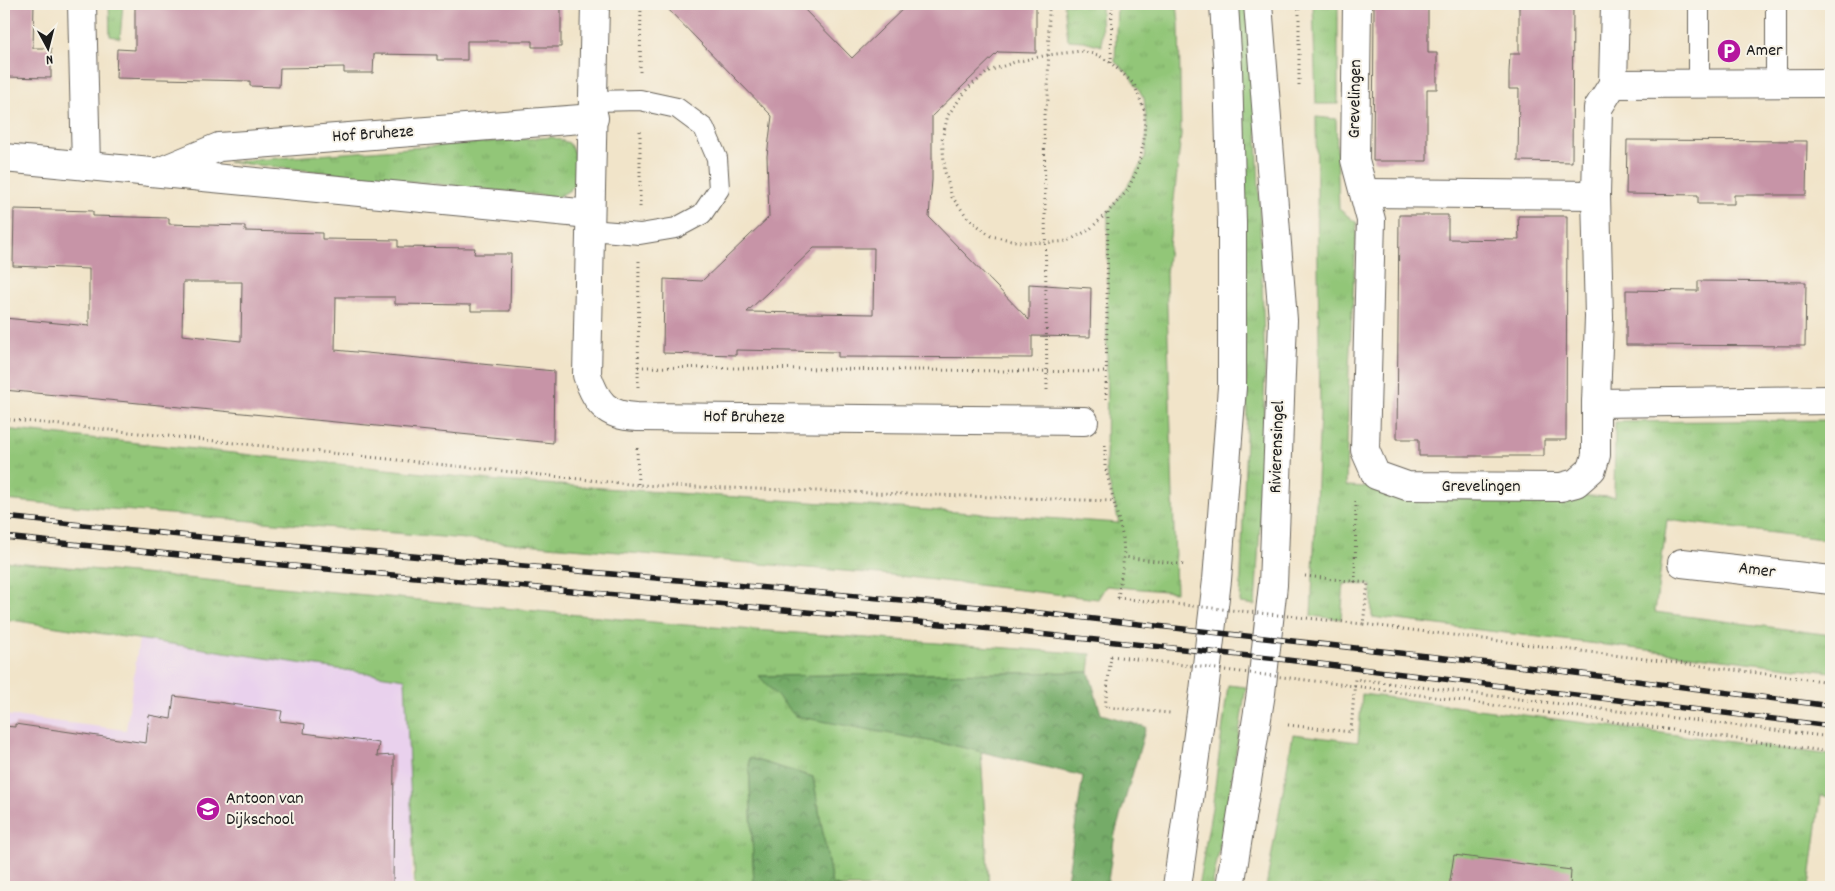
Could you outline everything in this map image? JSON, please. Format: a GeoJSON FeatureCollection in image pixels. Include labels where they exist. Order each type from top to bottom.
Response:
{"type":"FeatureCollection","features":[{"type":"Feature","properties":{"kind":"street"},"geometry":{"type":"LineString","coordinates":[[82,4],[86,166]]}},
{"type":"Feature","properties":{"kind":"street","name":"Hof Bruheze"},"geometry":{"type":"LineString","coordinates":[[595,4],[587,375],[592,392],[603,407],[626,417],[1084,421]]}},
{"type":"Feature","properties":{"kind":"street"},"geometry":{"type":"LineString","coordinates":[[1177,887],[1216,589],[1232,387],[1232,223],[1228,68],[1224,4]]}},
{"type":"Feature","properties":{"kind":"street","name":"Rivierensingel"},"geometry":{"type":"LineString","coordinates":[[1230,887],[1261,693],[1273,586],[1283,320],[1258,4]]}},
{"type":"Feature","properties":{"kind":"street","name":"Grevelingen"},"geometry":{"type":"LineString","coordinates":[[1357,4],[1355,160],[1371,220],[1365,450],[1376,475],[1407,486],[1561,487],[1576,483],[1592,469],[1596,455],[1599,316],[1596,195],[1598,108],[1613,84]]}},
{"type":"Feature","properties":{"kind":"street"},"geometry":{"type":"LineString","coordinates":[[1615,4],[1613,84],[1831,83]]}},
{"type":"Feature","properties":{"kind":"street","name":"Hof Bruheze"},"geometry":{"type":"LineString","coordinates":[[158,172],[219,147],[594,109]]}},
{"type":"Feature","properties":{"kind":"street","name":"Hof Bruheze"},"geometry":{"type":"LineString","coordinates":[[4,158],[158,172],[590,222]]}},
{"type":"Feature","properties":{"kind":"street"},"geometry":{"type":"LineString","coordinates":[[1365,193],[1596,195]]}},
{"type":"Feature","properties":{"kind":"street"},"geometry":{"type":"LineString","coordinates":[[1596,403],[1831,400]]}},
{"type":"Feature","properties":{"kind":"street","name":"Amer"},"geometry":{"type":"LineString","coordinates":[[1682,563],[1831,580]]}},
{"type":"Feature","properties":{"kind":"lane"},"geometry":{"type":"LineString","coordinates":[[1699,4],[1699,84]]}},
{"type":"Feature","properties":{"kind":"lane"},"geometry":{"type":"LineString","coordinates":[[1776,4],[1776,84]]}},
{"type":"Feature","properties":{"kind":"lane"},"geometry":{"type":"LineString","coordinates":[[590,222],[640,234],[676,228],[702,214],[719,189],[717,158],[704,128],[676,108],[640,100],[594,109]]}},
{"type":"Feature","properties":{"kind":"path"},"geometry":{"type":"LineString","coordinates":[[1047,421],[1044,113],[1048,100],[1049,4]]}},
{"type":"Feature","properties":{"kind":"path"},"geometry":{"type":"LineString","coordinates":[[1111,63],[1112,4]]}},
{"type":"Feature","properties":{"kind":"path"},"geometry":{"type":"LineString","coordinates":[[1081,51],[1098,54],[1134,84],[1145,112],[1144,141],[1137,170],[1128,191],[1108,212],[1089,230],[1068,241],[1045,243],[1021,242],[992,236],[968,218],[952,197],[945,172],[942,139],[948,115],[968,88],[990,71],[1015,62],[1048,55],[1081,51]]}},
{"type":"Feature","properties":{"kind":"path"},"geometry":{"type":"LineString","coordinates":[[1106,400],[1108,212]]}},
{"type":"Feature","properties":{"kind":"path"},"geometry":{"type":"LineString","coordinates":[[638,367],[1107,372]]}},
{"type":"Feature","properties":{"kind":"path"},"geometry":{"type":"LineString","coordinates":[[4,419],[638,485],[1113,501]]}},
{"type":"Feature","properties":{"kind":"path"},"geometry":{"type":"LineString","coordinates":[[1105,438],[1104,466],[1123,538],[1124,557],[1118,598],[1363,624],[1831,682]]}},
{"type":"Feature","properties":{"kind":"path"},"geometry":{"type":"LineString","coordinates":[[1355,582],[1356,497],[1376,475]]}},
{"type":"Feature","properties":{"kind":"path"},"geometry":{"type":"LineString","coordinates":[[1124,557],[1192,566]]}},
{"type":"Feature","properties":{"kind":"path"},"geometry":{"type":"LineString","coordinates":[[1303,576],[1368,583],[1363,624]]}},
{"type":"Feature","properties":{"kind":"path"},"geometry":{"type":"LineString","coordinates":[[1188,615],[1190,596]]}},
{"type":"Feature","properties":{"kind":"path"},"geometry":{"type":"LineString","coordinates":[[1182,675],[1184,655]]}},
{"type":"Feature","properties":{"kind":"path"},"geometry":{"type":"LineString","coordinates":[[1178,714],[1105,707],[1112,656],[1355,686],[1831,752]]}},
{"type":"Feature","properties":{"kind":"path"},"geometry":{"type":"LineString","coordinates":[[1287,725],[1351,732],[1355,678],[1831,737]]}},
{"type":"Feature","properties":{"kind":"shaded area","name":"Antoon van Dijkschool"},"geometry":{"type":"Polygon","coordinates":[[[140,632],[411,671],[412,887],[4,887],[4,715],[126,730],[140,632]]]}},
{"type":"Feature","properties":{"kind":"green space"},"geometry":{"type":"Polygon","coordinates":[[[109,4],[123,4],[120,38],[110,36],[109,4]]]}},
{"type":"Feature","properties":{"kind":"green space"},"geometry":{"type":"Polygon","coordinates":[[[1064,4],[1101,4],[1102,46],[1084,41],[1068,40],[1064,4]]]}},
{"type":"Feature","properties":{"kind":"green space"},"geometry":{"type":"Polygon","coordinates":[[[1117,4],[1177,4],[1179,22],[1181,135],[1166,274],[1176,592],[1106,586],[1098,599],[891,575],[4,500],[4,429],[500,481],[1119,523],[1106,471],[1108,212],[1126,188],[1145,157],[1147,128],[1144,98],[1127,72],[1115,62],[1117,4]]]}},
{"type":"Feature","properties":{"kind":"green space"},"geometry":{"type":"Polygon","coordinates":[[[1234,4],[1248,4],[1256,104],[1265,369],[1261,510],[1255,605],[1240,603],[1247,408],[1241,169],[1234,4]]]}},
{"type":"Feature","properties":{"kind":"green space"},"geometry":{"type":"Polygon","coordinates":[[[1313,4],[1338,4],[1338,104],[1316,104],[1313,4]]]}},
{"type":"Feature","properties":{"kind":"green space"},"geometry":{"type":"Polygon","coordinates":[[[1316,117],[1336,119],[1339,209],[1357,223],[1349,367],[1346,486],[1614,497],[1615,422],[1831,420],[1831,540],[1667,520],[1655,612],[1831,635],[1831,672],[1372,617],[1371,585],[1344,584],[1341,619],[1311,616],[1320,413],[1316,117]]]}},
{"type":"Feature","properties":{"kind":"green space"},"geometry":{"type":"Polygon","coordinates":[[[552,137],[569,143],[575,154],[577,180],[570,190],[558,197],[228,162],[552,137]]]}},
{"type":"Feature","properties":{"kind":"green space"},"geometry":{"type":"Polygon","coordinates":[[[4,561],[685,625],[1091,654],[1089,672],[759,676],[961,747],[981,751],[989,887],[842,887],[832,885],[813,777],[749,758],[754,887],[415,887],[405,679],[4,619],[4,561]]]}},
{"type":"Feature","properties":{"kind":"green space"},"geometry":{"type":"Polygon","coordinates":[[[1089,672],[1101,714],[1146,727],[1115,834],[1107,887],[1066,887],[1083,776],[961,747],[795,716],[759,676],[1089,672]]]}},
{"type":"Feature","properties":{"kind":"green space"},"geometry":{"type":"Polygon","coordinates":[[[1228,685],[1246,687],[1228,804],[1212,887],[1198,887],[1213,802],[1228,685]]]}},
{"type":"Feature","properties":{"kind":"green space"},"geometry":{"type":"Polygon","coordinates":[[[1362,694],[1831,755],[1831,797],[1821,796],[1809,887],[1266,887],[1293,734],[1358,742],[1362,694]]]}},
{"type":"Feature","properties":{"kind":"green space"},"geometry":{"type":"Polygon","coordinates":[[[749,758],[813,777],[832,884],[842,887],[754,887],[749,758]]]}},
{"type":"Feature","properties":{"kind":"building"},"geometry":{"type":"Polygon","coordinates":[[[4,4],[34,4],[33,48],[51,48],[51,78],[4,77],[4,4]]]}},
{"type":"Feature","properties":{"kind":"building"},"geometry":{"type":"Polygon","coordinates":[[[135,4],[561,4],[561,47],[532,47],[532,41],[467,41],[467,60],[437,60],[437,55],[374,54],[373,73],[344,73],[344,67],[280,68],[279,87],[250,86],[250,81],[116,78],[117,49],[135,50],[135,4]]]}},
{"type":"Feature","properties":{"kind":"building"},"geometry":{"type":"Polygon","coordinates":[[[663,4],[799,4],[852,58],[908,4],[1036,4],[1036,53],[998,52],[932,116],[932,180],[929,217],[1029,320],[1029,284],[1091,288],[1090,337],[1032,336],[1032,358],[838,357],[838,352],[736,350],[736,355],[663,353],[664,279],[702,281],[769,217],[767,156],[772,116],[663,4]],[[814,248],[747,312],[873,314],[874,248],[814,248]]]}},
{"type":"Feature","properties":{"kind":"building"},"geometry":{"type":"Polygon","coordinates":[[[1374,4],[1428,4],[1428,53],[1437,53],[1437,89],[1427,89],[1427,161],[1373,161],[1374,4]]]}},
{"type":"Feature","properties":{"kind":"building"},"geometry":{"type":"Polygon","coordinates":[[[1519,4],[1573,4],[1572,162],[1518,161],[1519,89],[1509,89],[1509,72],[1510,54],[1519,54],[1519,4]]]}},
{"type":"Feature","properties":{"kind":"building"},"geometry":{"type":"Polygon","coordinates":[[[1627,140],[1807,141],[1806,195],[1734,195],[1734,204],[1698,204],[1698,195],[1626,194],[1627,140]]]}},
{"type":"Feature","properties":{"kind":"building"},"geometry":{"type":"Polygon","coordinates":[[[14,209],[93,211],[93,216],[169,218],[169,224],[245,226],[245,231],[322,233],[322,239],[398,240],[398,247],[475,248],[474,254],[511,254],[510,311],[471,311],[471,305],[395,304],[395,297],[336,297],[335,350],[554,371],[553,443],[4,390],[4,318],[89,326],[89,269],[13,266],[14,209]],[[183,282],[182,335],[241,341],[242,282],[183,282]]]}},
{"type":"Feature","properties":{"kind":"building"},"geometry":{"type":"Polygon","coordinates":[[[1399,215],[1448,215],[1448,239],[1519,240],[1518,216],[1567,216],[1566,440],[1544,440],[1544,456],[1419,456],[1419,439],[1397,439],[1399,215]]]}},
{"type":"Feature","properties":{"kind":"building"},"geometry":{"type":"Polygon","coordinates":[[[1698,281],[1806,282],[1805,346],[1626,345],[1626,290],[1698,291],[1698,281]]]}},
{"type":"Feature","properties":{"kind":"building","name":"Antoon van Dijkschool"},"geometry":{"type":"Polygon","coordinates":[[[174,696],[282,711],[280,721],[305,724],[304,733],[379,743],[377,756],[394,755],[393,887],[4,887],[4,726],[15,727],[15,724],[146,743],[149,715],[171,719],[174,696]]]}},
{"type":"Feature","properties":{"kind":"building"},"geometry":{"type":"Polygon","coordinates":[[[1454,855],[1571,870],[1570,887],[1449,887],[1454,855]]]}},
{"type":"Feature","properties":{"kind":"railway"},"geometry":{"type":"LineString","coordinates":[[4,517],[200,537],[1013,610],[1544,669],[1831,706]]}},
{"type":"Feature","properties":{"kind":"railway"},"geometry":{"type":"LineString","coordinates":[[4,537],[237,561],[963,626],[1279,659],[1831,726]]}},
{"type":"Feature","properties":{"kind":"place","name":"Amer"},"geometry":{"type":"Point","coordinates":[1729,51]}},
{"type":"Feature","properties":{"kind":"place","name":"Antoon van Dijkschool"},"geometry":{"type":"Point","coordinates":[208,809]}}]}
